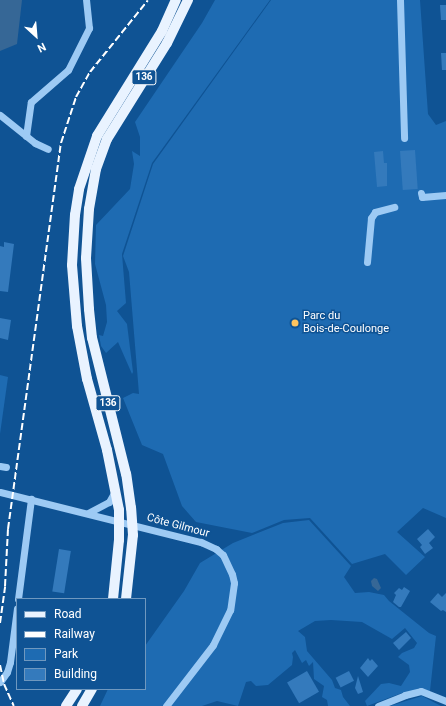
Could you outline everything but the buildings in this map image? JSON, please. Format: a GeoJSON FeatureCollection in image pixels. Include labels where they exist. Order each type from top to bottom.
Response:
{"type":"FeatureCollection","features":[{"type":"Feature","properties":{"kind":"main road","name":"136"},"geometry":{"type":"LineString","coordinates":[[113,598],[117,570],[119,521],[116,491],[87,379],[77,326],[72,265],[75,215],[79,189],[97,136],[155,44],[176,0]]}},
{"type":"Feature","properties":{"kind":"main road","name":"136"},"geometry":{"type":"LineString","coordinates":[[126,598],[133,525],[127,480],[99,371],[90,324],[86,258],[89,209],[96,169],[107,139],[167,43],[188,0]]}},
{"type":"Feature","properties":{"kind":"main road"},"geometry":{"type":"LineString","coordinates":[[66,706],[76,690]]}},
{"type":"Feature","properties":{"kind":"main road"},"geometry":{"type":"LineString","coordinates":[[82,706],[91,690]]}},
{"type":"Feature","properties":{"kind":"street"},"geometry":{"type":"LineString","coordinates":[[26,136],[31,102],[68,70],[89,28],[86,0]]}},
{"type":"Feature","properties":{"kind":"street"},"geometry":{"type":"LineString","coordinates":[[400,0],[404,138]]}},
{"type":"Feature","properties":{"kind":"street"},"geometry":{"type":"LineString","coordinates":[[0,115],[26,136],[48,149]]}},
{"type":"Feature","properties":{"kind":"street"},"geometry":{"type":"LineString","coordinates":[[421,193],[422,198],[446,195]]}},
{"type":"Feature","properties":{"kind":"street"},"geometry":{"type":"LineString","coordinates":[[367,262],[371,218],[375,212],[394,207]]}},
{"type":"Feature","properties":{"kind":"street"},"geometry":{"type":"LineString","coordinates":[[88,513],[109,502],[116,491]]}},
{"type":"Feature","properties":{"kind":"street","name":"Côte Gilmour"},"geometry":{"type":"LineString","coordinates":[[0,492],[201,542],[216,549],[223,555],[232,574],[234,583],[230,610],[213,645],[166,706]]}},
{"type":"Feature","properties":{"kind":"street"},"geometry":{"type":"LineString","coordinates":[[18,598],[31,499]]}},
{"type":"Feature","properties":{"kind":"street"},"geometry":{"type":"LineString","coordinates":[[0,682],[7,672],[10,662],[16,616]]}},
{"type":"Feature","properties":{"kind":"street"},"geometry":{"type":"LineString","coordinates":[[378,706],[405,695],[421,691],[446,701]]}},
{"type":"Feature","properties":{"kind":"green space"},"geometry":{"type":"Polygon","coordinates":[[[215,0],[270,0],[152,163],[122,254],[126,303],[117,311],[127,324],[132,374],[118,342],[106,353],[101,346],[99,335],[103,336],[107,322],[106,305],[95,264],[96,225],[130,189],[134,164],[132,151],[140,156],[140,137],[135,122],[202,23],[215,0]]]}},
{"type":"Feature","properties":{"kind":"green space","name":"Parc du Bois-de-Coulonge"},"geometry":{"type":"Polygon","coordinates":[[[271,0],[420,0],[428,114],[436,125],[446,121],[446,518],[423,508],[397,532],[425,557],[406,575],[385,554],[352,564],[310,518],[284,520],[252,533],[196,522],[182,506],[163,454],[142,445],[123,398],[133,393],[139,394],[129,272],[123,256],[153,164],[271,0]]]}},
{"type":"Feature","properties":{"kind":"green space"},"geometry":{"type":"Polygon","coordinates":[[[0,375],[8,377],[0,434],[0,375]]]}},
{"type":"Feature","properties":{"kind":"green space"},"geometry":{"type":"Polygon","coordinates":[[[309,520],[351,566],[344,577],[355,593],[369,592],[384,595],[389,601],[429,633],[436,636],[430,691],[402,693],[367,706],[365,701],[381,684],[389,683],[401,686],[410,672],[409,665],[398,657],[402,653],[414,648],[417,643],[405,628],[392,639],[362,622],[331,620],[315,621],[298,631],[305,637],[307,651],[332,680],[335,688],[341,690],[343,697],[350,706],[328,706],[327,700],[322,697],[324,686],[314,679],[313,662],[309,666],[306,660],[302,663],[295,650],[292,653],[292,665],[268,685],[256,686],[251,681],[246,682],[238,706],[217,701],[202,706],[100,706],[108,690],[146,690],[146,645],[184,591],[200,563],[233,543],[283,523],[309,520]]]}},
{"type":"Feature","properties":{"kind":"green space"},"geometry":{"type":"Polygon","coordinates":[[[422,696],[441,706],[390,706],[422,696]]]}},
{"type":"Feature","properties":{"kind":"shaded area"},"geometry":{"type":"Polygon","coordinates":[[[0,0],[22,0],[17,44],[0,51],[0,0]]]}},
{"type":"Feature","properties":{"kind":"shaded area"},"geometry":{"type":"Polygon","coordinates":[[[374,578],[377,579],[381,588],[378,591],[372,586],[371,581],[374,578]]]}},
{"type":"Feature","properties":{"kind":"railway"},"geometry":{"type":"LineString","coordinates":[[0,623],[5,586],[8,529],[61,143],[76,97],[90,72],[148,0]]}},
{"type":"Feature","properties":{"kind":"railway"},"geometry":{"type":"LineString","coordinates":[[0,665],[4,684],[14,706]]}},
{"type":"Feature","properties":{"kind":"place","name":"Parc du Bois-de-Coulonge"},"geometry":{"type":"Point","coordinates":[295,323]}}]}
